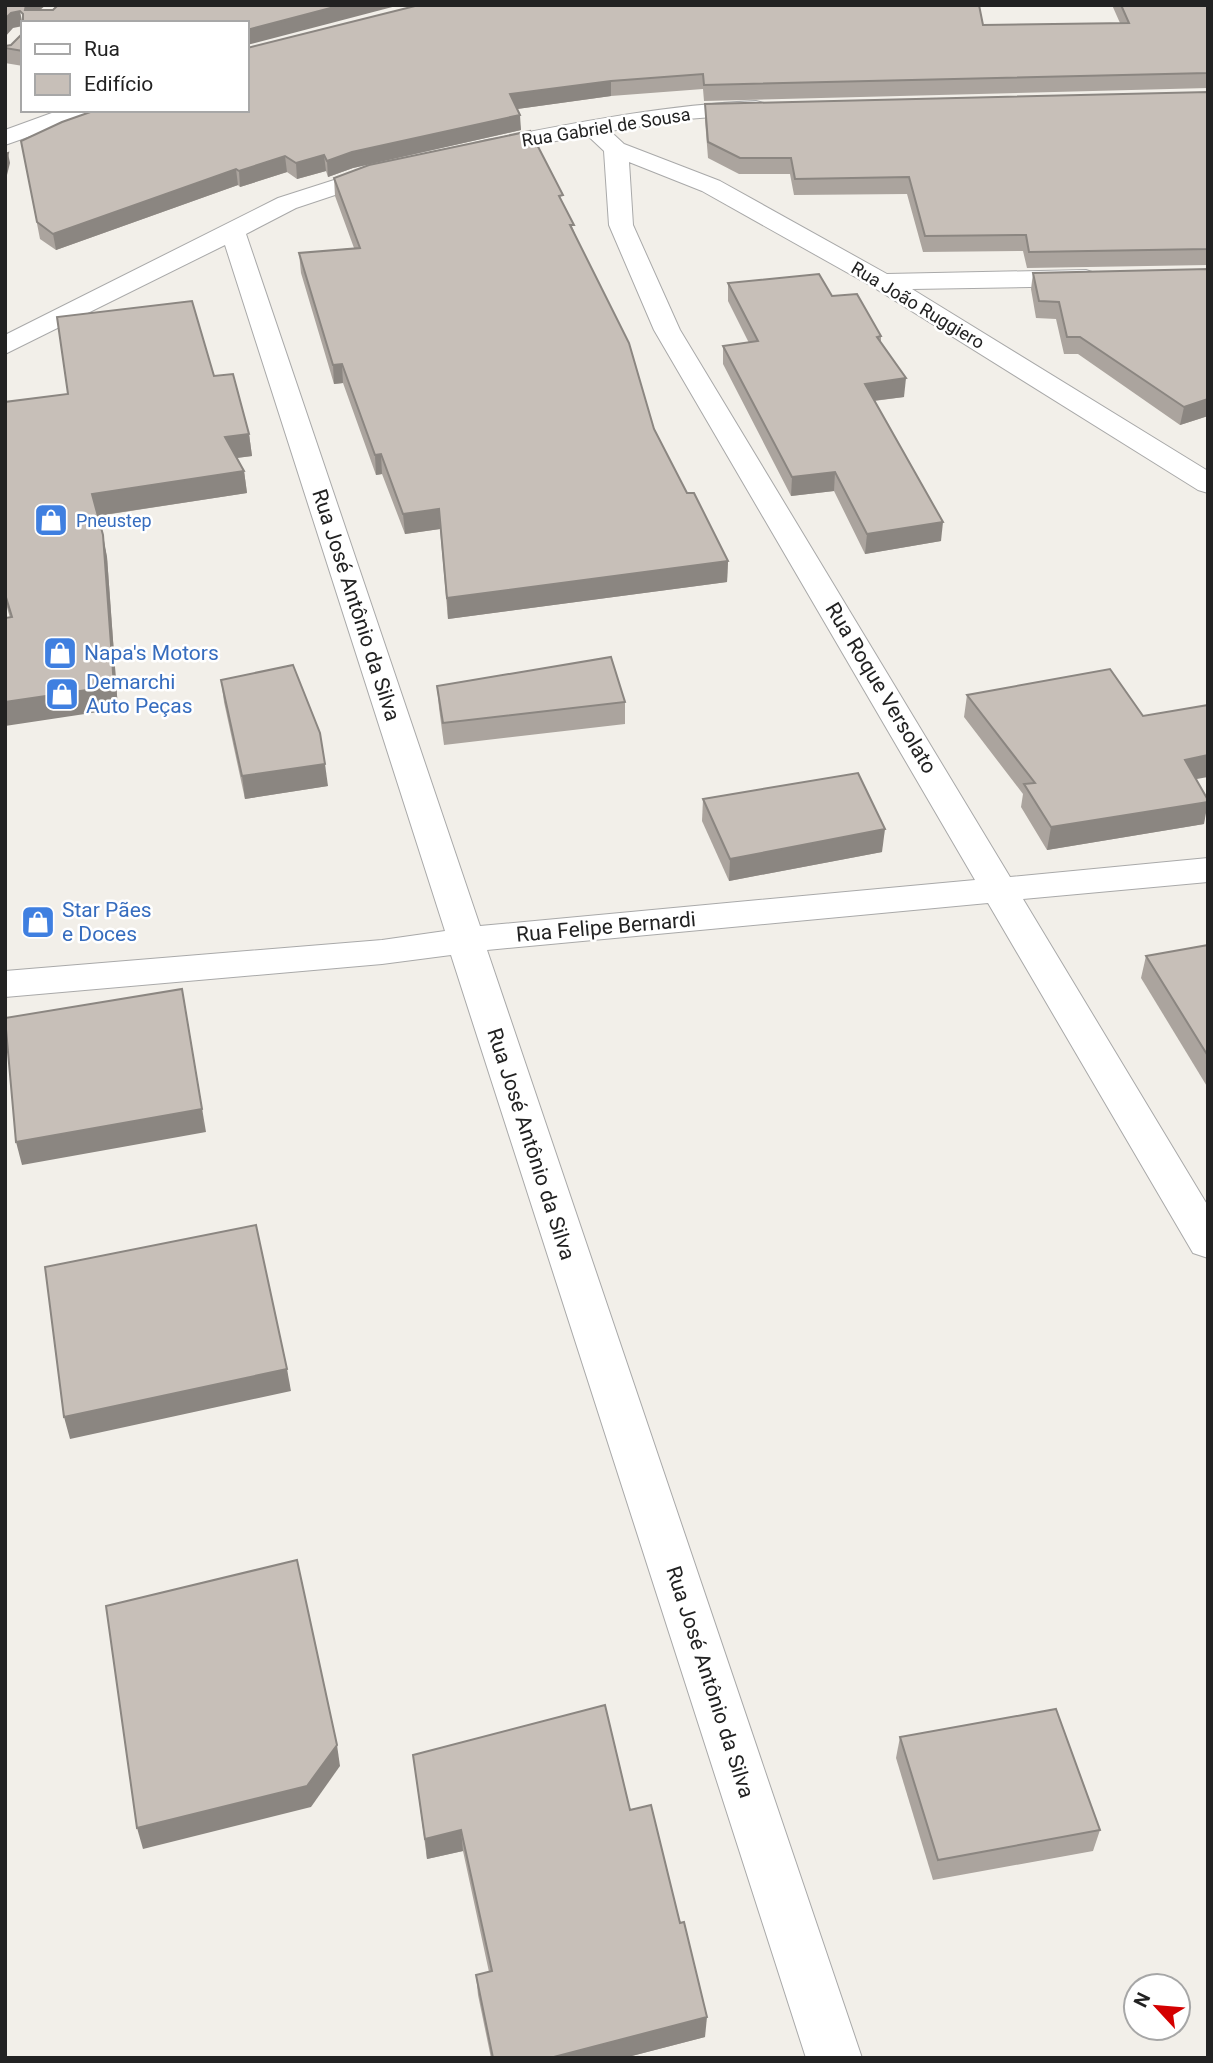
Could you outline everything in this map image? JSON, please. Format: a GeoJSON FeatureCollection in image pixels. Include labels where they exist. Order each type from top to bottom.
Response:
{"type":"FeatureCollection","features":[{"type":"Feature","properties":{"kind":"street","name":"Rua Gabriel de Sousa"},"geometry":{"type":"LineString","coordinates":[[464,152],[591,126],[716,109],[783,107]]}},
{"type":"Feature","properties":{"kind":"street"},"geometry":{"type":"LineString","coordinates":[[5,138],[76,112]]}},
{"type":"Feature","properties":{"kind":"street"},"geometry":{"type":"LineString","coordinates":[[591,126],[616,149]]}},
{"type":"Feature","properties":{"kind":"street","name":"Rua João Ruggiero"},"geometry":{"type":"LineString","coordinates":[[616,149],[711,186],[881,282],[1208,484]]}},
{"type":"Feature","properties":{"kind":"street","name":"Rua Roque Versolato"},"geometry":{"type":"LineString","coordinates":[[616,149],[621,225],[667,330],[1208,1242]]}},
{"type":"Feature","properties":{"kind":"street"},"geometry":{"type":"LineString","coordinates":[[5,346],[287,203],[362,176],[400,167]]}},
{"type":"Feature","properties":{"kind":"street","name":"Rua José Antônio da Silva"},"geometry":{"type":"LineString","coordinates":[[232,229],[466,940],[473,970],[834,2058]]}},
{"type":"Feature","properties":{"kind":"street"},"geometry":{"type":"LineString","coordinates":[[881,282],[1113,277]]}},
{"type":"Feature","properties":{"kind":"street","name":"Rua Felipe Bernardi"},"geometry":{"type":"LineString","coordinates":[[5,984],[382,952],[466,940],[1208,870]]}},
{"type":"Feature","properties":{"kind":"building"},"geometry":{"type":"Polygon","coordinates":[[[5,5],[26,5],[25,10],[53,10],[58,5],[342,5],[248,30],[248,21],[23,21],[20,11],[11,13],[5,19],[5,5]]]}},
{"type":"Feature","properties":{"kind":"building"},"geometry":{"type":"Polygon","coordinates":[[[419,5],[979,5],[983,25],[1129,23],[1121,5],[1208,5],[1208,73],[704,85],[703,74],[611,81],[510,94],[520,115],[352,152],[327,161],[324,155],[296,163],[285,156],[239,171],[236,169],[53,234],[37,222],[21,141],[90,112],[248,112],[248,48],[419,5]]]}},
{"type":"Feature","properties":{"kind":"building"},"geometry":{"type":"Polygon","coordinates":[[[21,35],[21,51],[5,48],[21,35]]]}},
{"type":"Feature","properties":{"kind":"building"},"geometry":{"type":"Polygon","coordinates":[[[1208,92],[1208,249],[1029,252],[1026,235],[925,236],[909,177],[795,179],[791,158],[740,158],[708,142],[705,104],[1208,92]]]}},
{"type":"Feature","properties":{"kind":"building"},"geometry":{"type":"Polygon","coordinates":[[[530,131],[563,195],[559,196],[574,225],[570,225],[629,343],[654,429],[687,493],[694,493],[728,561],[447,598],[439,509],[403,514],[381,454],[375,455],[342,364],[333,365],[299,253],[360,248],[334,178],[369,165],[530,131]]]}},
{"type":"Feature","properties":{"kind":"building"},"geometry":{"type":"Polygon","coordinates":[[[1208,269],[1208,399],[1184,407],[1080,337],[1067,337],[1059,302],[1039,301],[1033,273],[1208,269]]]}},
{"type":"Feature","properties":{"kind":"building"},"geometry":{"type":"Polygon","coordinates":[[[819,274],[832,296],[857,294],[881,336],[877,337],[906,378],[865,384],[943,522],[867,534],[835,472],[792,477],[723,346],[758,341],[728,283],[819,274]]]}},
{"type":"Feature","properties":{"kind":"building"},"geometry":{"type":"Polygon","coordinates":[[[192,301],[214,376],[233,374],[249,434],[225,437],[244,471],[92,494],[103,535],[114,686],[5,702],[5,618],[12,617],[5,594],[5,402],[68,394],[57,317],[192,301]]]}},
{"type":"Feature","properties":{"kind":"building"},"geometry":{"type":"Polygon","coordinates":[[[611,657],[625,702],[443,723],[437,686],[611,657]]]}},
{"type":"Feature","properties":{"kind":"building"},"geometry":{"type":"Polygon","coordinates":[[[293,665],[320,733],[325,764],[242,776],[221,680],[293,665]]]}},
{"type":"Feature","properties":{"kind":"building"},"geometry":{"type":"Polygon","coordinates":[[[1110,669],[1143,716],[1208,705],[1208,755],[1185,760],[1208,802],[1051,827],[1024,784],[1035,783],[967,695],[1110,669]]]}},
{"type":"Feature","properties":{"kind":"building"},"geometry":{"type":"Polygon","coordinates":[[[858,773],[885,829],[730,859],[703,799],[858,773]]]}},
{"type":"Feature","properties":{"kind":"building"},"geometry":{"type":"Polygon","coordinates":[[[1208,945],[1208,1056],[1146,956],[1208,945]]]}},
{"type":"Feature","properties":{"kind":"building"},"geometry":{"type":"Polygon","coordinates":[[[182,989],[202,1109],[16,1142],[5,1018],[182,989]]]}},
{"type":"Feature","properties":{"kind":"building"},"geometry":{"type":"Polygon","coordinates":[[[256,1225],[287,1369],[64,1417],[45,1267],[256,1225]]]}},
{"type":"Feature","properties":{"kind":"building"},"geometry":{"type":"Polygon","coordinates":[[[297,1560],[337,1745],[307,1786],[137,1828],[106,1606],[297,1560]]]}},
{"type":"Feature","properties":{"kind":"building"},"geometry":{"type":"Polygon","coordinates":[[[605,1705],[630,1810],[651,1805],[707,2017],[550,2058],[493,2058],[476,1975],[492,1971],[461,1830],[425,1839],[413,1755],[605,1705]]]}},
{"type":"Feature","properties":{"kind":"building"},"geometry":{"type":"Polygon","coordinates":[[[1056,1709],[1100,1830],[938,1860],[900,1737],[1056,1709]]]}},
{"type":"Feature","properties":{"kind":"place","name":"Pneustep"},"geometry":{"type":"Point","coordinates":[51,520]}},
{"type":"Feature","properties":{"kind":"place","name":"Napa's Motors"},"geometry":{"type":"Point","coordinates":[60,653]}},
{"type":"Feature","properties":{"kind":"place","name":"Demarchi Auto Peças"},"geometry":{"type":"Point","coordinates":[62,694]}},
{"type":"Feature","properties":{"kind":"place","name":"Star Pães e Doces"},"geometry":{"type":"Point","coordinates":[38,922]}}]}
